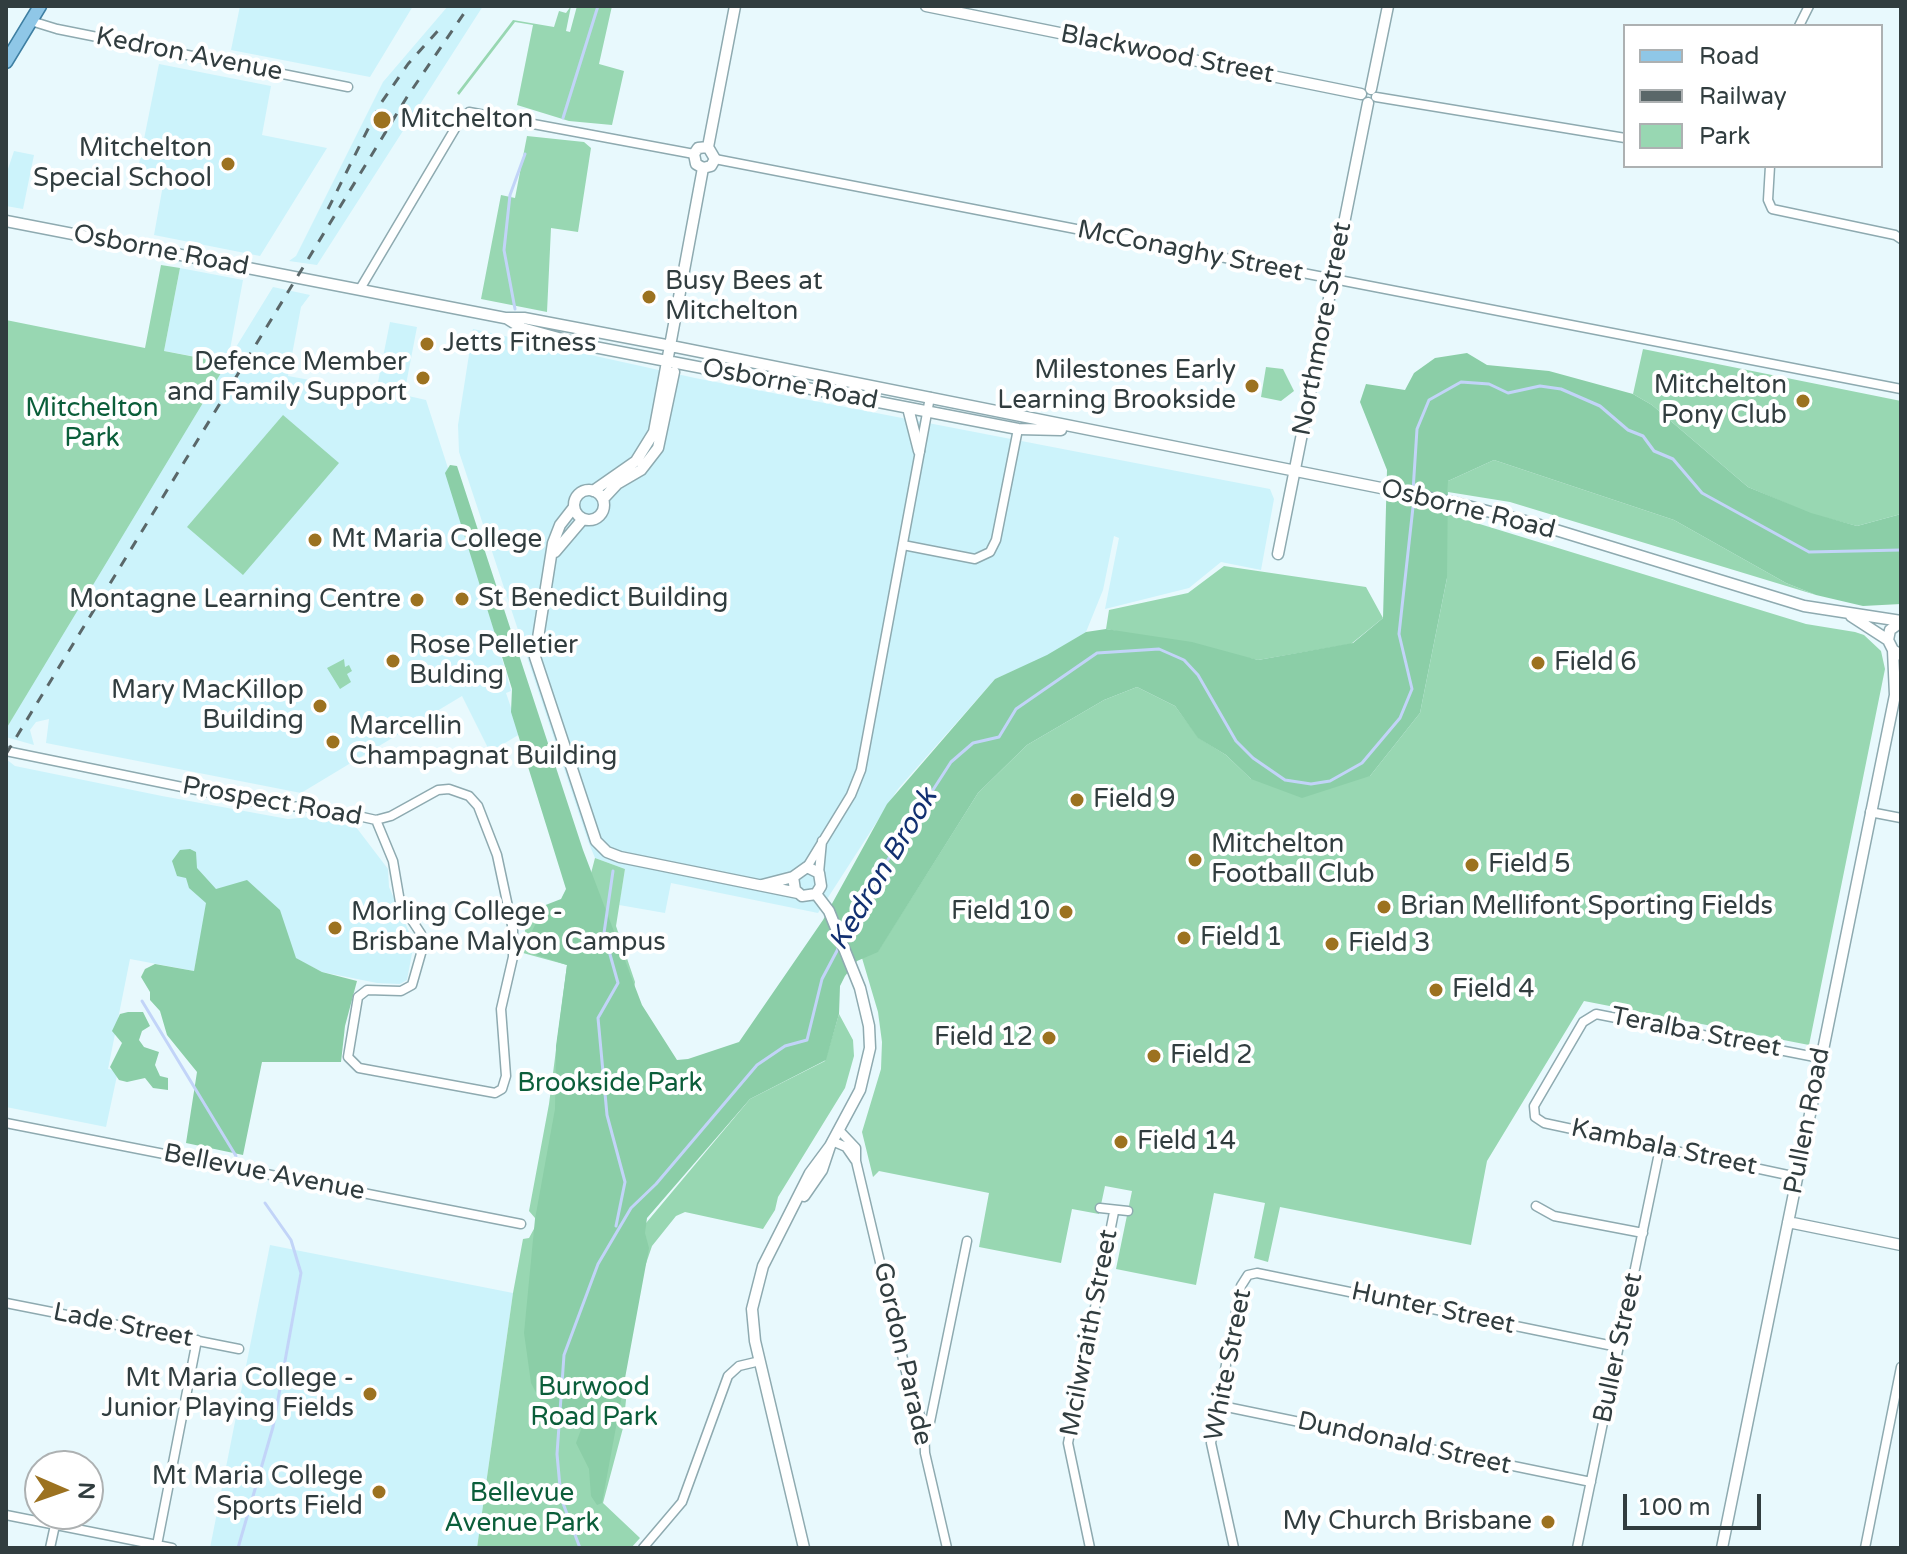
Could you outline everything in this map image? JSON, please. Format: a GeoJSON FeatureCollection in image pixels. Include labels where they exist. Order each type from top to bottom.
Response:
{"type":"FeatureCollection","features":[{"type":"Feature","properties":{"kind":"main road"},"geometry":{"type":"LineString","coordinates":[[6,62],[40,6]]}},
{"type":"Feature","properties":{"kind":"street"},"geometry":{"type":"LineString","coordinates":[[708,147],[698,148],[694,154],[696,164],[703,168],[711,166],[715,159],[708,147],[735,6]]}},
{"type":"Feature","properties":{"kind":"street","name":"Blackwood Street"},"geometry":{"type":"LineString","coordinates":[[926,6],[1369,96],[1623,138]]}},
{"type":"Feature","properties":{"kind":"street","name":"Northmore Street"},"geometry":{"type":"LineString","coordinates":[[1278,554],[1388,6]]}},
{"type":"Feature","properties":{"kind":"street"},"geometry":{"type":"LineString","coordinates":[[1800,24],[1809,6]]}},
{"type":"Feature","properties":{"kind":"street","name":"Kedron Avenue"},"geometry":{"type":"LineString","coordinates":[[31,21],[42,26],[348,87]]}},
{"type":"Feature","properties":{"kind":"street"},"geometry":{"type":"LineString","coordinates":[[360,289],[456,127],[469,112],[694,154]]}},
{"type":"Feature","properties":{"kind":"street","name":"McConaghy Street"},"geometry":{"type":"LineString","coordinates":[[715,159],[1901,389]]}},
{"type":"Feature","properties":{"kind":"street"},"geometry":{"type":"LineString","coordinates":[[555,552],[583,519],[599,516],[603,499],[617,484],[641,470],[658,448],[671,346],[703,168]]}},
{"type":"Feature","properties":{"kind":"street"},"geometry":{"type":"LineString","coordinates":[[1771,168],[1768,200],[1772,209],[1901,239]]}},
{"type":"Feature","properties":{"kind":"street","name":"Osborne Road"},"geometry":{"type":"LineString","coordinates":[[6,221],[505,318],[524,318],[671,346],[1456,503],[1533,523],[1804,606],[1851,616],[1901,621]]}},
{"type":"Feature","properties":{"kind":"street","name":"Osborne Road"},"geometry":{"type":"LineString","coordinates":[[505,318],[522,328],[570,341],[671,362],[1018,429],[1079,430]]}},
{"type":"Feature","properties":{"kind":"street"},"geometry":{"type":"LineString","coordinates":[[671,362],[657,424],[644,452],[593,491],[579,494],[574,507],[556,532],[535,657],[596,841],[607,852],[807,897],[816,894],[822,882],[819,873],[822,841]]}},
{"type":"Feature","properties":{"kind":"street"},"geometry":{"type":"LineString","coordinates":[[762,885],[793,877],[807,867],[851,795],[861,770],[930,397]]}},
{"type":"Feature","properties":{"kind":"street"},"geometry":{"type":"LineString","coordinates":[[908,408],[919,451]]}},
{"type":"Feature","properties":{"kind":"street"},"geometry":{"type":"LineString","coordinates":[[903,545],[975,559],[990,552],[996,540],[1018,429]]}},
{"type":"Feature","properties":{"kind":"street"},"geometry":{"type":"LineString","coordinates":[[593,491],[603,499]]}},
{"type":"Feature","properties":{"kind":"street"},"geometry":{"type":"LineString","coordinates":[[574,507],[583,519]]}},
{"type":"Feature","properties":{"kind":"street","name":"Osborne Road"},"geometry":{"type":"LineString","coordinates":[[1851,616],[1894,649]]}},
{"type":"Feature","properties":{"kind":"street"},"geometry":{"type":"LineString","coordinates":[[1894,649],[1890,630],[1901,621]]}},
{"type":"Feature","properties":{"kind":"street","name":"Pullen Road"},"geometry":{"type":"LineString","coordinates":[[1722,1548],[1895,695],[1894,649]]}},
{"type":"Feature","properties":{"kind":"street","name":"Pullen Road"},"geometry":{"type":"LineString","coordinates":[[1895,695],[1901,683]]}},
{"type":"Feature","properties":{"kind":"street","name":"Prospect Road"},"geometry":{"type":"LineString","coordinates":[[6,751],[275,806],[318,807],[376,820],[391,816],[425,794],[438,790],[460,791],[478,806],[503,874],[513,930],[513,957],[501,1009],[506,1076],[502,1089],[488,1094],[359,1068],[348,1057],[358,997],[367,990],[401,991],[412,985],[422,950],[421,934],[400,902],[393,861],[376,820]]}},
{"type":"Feature","properties":{"kind":"street"},"geometry":{"type":"LineString","coordinates":[[1870,812],[1901,818]]}},
{"type":"Feature","properties":{"kind":"street"},"geometry":{"type":"LineString","coordinates":[[807,867],[819,873]]}},
{"type":"Feature","properties":{"kind":"street"},"geometry":{"type":"LineString","coordinates":[[793,877],[798,893]]}},
{"type":"Feature","properties":{"kind":"street"},"geometry":{"type":"LineString","coordinates":[[804,1548],[753,1329],[754,1294],[763,1266],[822,1170],[831,1144],[860,1090],[870,1058],[869,1026],[856,977],[829,911],[816,894]]}},
{"type":"Feature","properties":{"kind":"street","name":"Teralba Street"},"geometry":{"type":"LineString","coordinates":[[1535,1115],[1538,1096],[1586,1019],[1596,1014],[1820,1058]]}},
{"type":"Feature","properties":{"kind":"street","name":"Kambala Street"},"geometry":{"type":"LineString","coordinates":[[1535,1115],[1544,1123],[1797,1177]]}},
{"type":"Feature","properties":{"kind":"street","name":"Bellevue Avenue"},"geometry":{"type":"LineString","coordinates":[[6,1123],[521,1224]]}},
{"type":"Feature","properties":{"kind":"street","name":"Gordon Parade"},"geometry":{"type":"LineString","coordinates":[[839,1130],[855,1143],[856,1161],[907,1376],[924,1428],[926,1457],[947,1548]]}},
{"type":"Feature","properties":{"kind":"street"},"geometry":{"type":"LineString","coordinates":[[831,1144],[846,1147],[856,1161]]}},
{"type":"Feature","properties":{"kind":"street","name":"Buller Street"},"geometry":{"type":"LineString","coordinates":[[1577,1548],[1660,1148]]}},
{"type":"Feature","properties":{"kind":"street"},"geometry":{"type":"LineString","coordinates":[[1536,1206],[1554,1216],[1643,1233]]}},
{"type":"Feature","properties":{"kind":"street","name":"Mcilwraith Street"},"geometry":{"type":"LineString","coordinates":[[1100,1208],[1114,1212],[1128,1211]]}},
{"type":"Feature","properties":{"kind":"street","name":"Mcilwraith Street"},"geometry":{"type":"LineString","coordinates":[[1090,1548],[1068,1443],[1114,1212]]}},
{"type":"Feature","properties":{"kind":"street"},"geometry":{"type":"LineString","coordinates":[[1788,1222],[1901,1245]]}},
{"type":"Feature","properties":{"kind":"street"},"geometry":{"type":"LineString","coordinates":[[924,1428],[930,1422],[967,1241]]}},
{"type":"Feature","properties":{"kind":"street","name":"Hunter Street"},"geometry":{"type":"LineString","coordinates":[[1248,1275],[1257,1273],[1618,1347]]}},
{"type":"Feature","properties":{"kind":"street","name":"White Street"},"geometry":{"type":"LineString","coordinates":[[1234,1548],[1211,1455],[1217,1405],[1241,1286],[1248,1275]]}},
{"type":"Feature","properties":{"kind":"street","name":"Lade Street"},"geometry":{"type":"LineString","coordinates":[[6,1303],[239,1349]]}},
{"type":"Feature","properties":{"kind":"street"},"geometry":{"type":"LineString","coordinates":[[157,1545],[197,1340]]}},
{"type":"Feature","properties":{"kind":"street"},"geometry":{"type":"LineString","coordinates":[[643,1548],[682,1502],[728,1376],[739,1366],[760,1361]]}},
{"type":"Feature","properties":{"kind":"street"},"geometry":{"type":"LineString","coordinates":[[1865,1548],[1901,1367]]}},
{"type":"Feature","properties":{"kind":"street","name":"Dundonald Street"},"geometry":{"type":"LineString","coordinates":[[1217,1405],[1591,1482]]}},
{"type":"Feature","properties":{"kind":"street"},"geometry":{"type":"LineString","coordinates":[[80,1530],[172,1548]]}},
{"type":"Feature","properties":{"kind":"shaded area"},"geometry":{"type":"Polygon","coordinates":[[[240,6],[413,6],[370,77],[231,50],[240,6]]]}},
{"type":"Feature","properties":{"kind":"shaded area"},"geometry":{"type":"Polygon","coordinates":[[[448,6],[483,6],[317,265],[289,261],[296,256],[383,82],[448,6]]]}},
{"type":"Feature","properties":{"kind":"shaded area","name":"Mitchelton Special School"},"geometry":{"type":"Polygon","coordinates":[[[159,64],[271,86],[262,135],[327,148],[260,256],[154,235],[163,185],[136,179],[159,64]]]}},
{"type":"Feature","properties":{"kind":"shaded area"},"geometry":{"type":"Polygon","coordinates":[[[14,151],[34,155],[23,209],[6,206],[6,175],[14,151]]]}},
{"type":"Feature","properties":{"kind":"shaded area","name":"Mt Maria College"},"geometry":{"type":"Polygon","coordinates":[[[180,268],[243,280],[228,360],[273,287],[310,295],[301,307],[288,376],[376,392],[390,322],[417,327],[404,395],[426,400],[497,620],[493,627],[511,691],[506,693],[520,734],[490,752],[462,696],[301,793],[46,743],[49,719],[36,722],[30,730],[34,745],[6,737],[6,729],[41,668],[226,362],[164,351],[180,268]]]}},
{"type":"Feature","properties":{"kind":"shaded area"},"geometry":{"type":"Polygon","coordinates":[[[473,329],[695,378],[1270,489],[1274,499],[1261,570],[1221,562],[1189,588],[1105,609],[1119,538],[1114,536],[1103,590],[1086,632],[1047,656],[995,679],[898,789],[818,913],[671,883],[665,913],[619,905],[625,869],[595,858],[588,841],[459,452],[458,425],[473,329]]]}},
{"type":"Feature","properties":{"kind":"shaded area"},"geometry":{"type":"Polygon","coordinates":[[[6,759],[15,766],[162,796],[288,819],[311,817],[356,827],[388,869],[389,887],[414,943],[407,980],[400,984],[377,983],[322,972],[206,912],[194,971],[130,959],[108,1069],[118,1071],[106,1127],[6,1107],[6,759]]]}},
{"type":"Feature","properties":{"kind":"shaded area","name":"Mt Maria College - Junior Playing Fields"},"geometry":{"type":"Polygon","coordinates":[[[270,1245],[513,1293],[477,1548],[210,1548],[270,1245]]]}},
{"type":"Feature","properties":{"kind":"green space"},"geometry":{"type":"Polygon","coordinates":[[[571,6],[566,31],[570,32],[577,6],[612,6],[599,64],[624,71],[612,125],[569,121],[517,105],[533,25],[515,22],[459,95],[457,93],[513,20],[554,27],[559,11],[566,13],[571,6]]]}},
{"type":"Feature","properties":{"kind":"green space"},"geometry":{"type":"Polygon","coordinates":[[[527,136],[584,142],[591,148],[578,232],[551,228],[547,312],[481,299],[501,195],[515,198],[527,136]]]}},
{"type":"Feature","properties":{"kind":"green space","name":"Mitchelton Park"},"geometry":{"type":"Polygon","coordinates":[[[161,265],[180,268],[164,351],[227,363],[6,729],[6,320],[145,348],[161,265]]]}},
{"type":"Feature","properties":{"kind":"green space"},"geometry":{"type":"Polygon","coordinates":[[[1643,349],[1901,401],[1901,514],[1857,526],[1811,514],[1748,487],[1652,405],[1633,394],[1643,349]]]}},
{"type":"Feature","properties":{"kind":"green space"},"geometry":{"type":"Polygon","coordinates":[[[1467,353],[1487,365],[1549,371],[1633,394],[1652,405],[1748,487],[1811,513],[1857,526],[1901,514],[1901,604],[1863,606],[1816,595],[1786,583],[1674,520],[1494,460],[1448,481],[1447,578],[1420,713],[1370,776],[1302,798],[1251,779],[1226,755],[1198,738],[1175,706],[1137,687],[1104,700],[1027,745],[978,793],[878,952],[857,961],[845,976],[840,986],[839,1014],[826,1060],[750,1099],[647,1218],[645,1233],[649,1248],[602,1503],[597,1505],[591,1496],[589,1469],[576,1443],[582,1427],[579,1422],[551,1417],[545,1410],[531,1383],[524,1333],[535,1219],[555,1109],[556,1046],[567,965],[536,955],[539,945],[551,946],[532,931],[536,923],[525,913],[561,899],[566,889],[511,712],[512,689],[445,473],[450,465],[457,466],[583,850],[642,1005],[677,1060],[688,1059],[739,1042],[823,920],[887,804],[995,679],[1047,655],[1086,632],[1106,629],[1192,642],[1258,660],[1353,643],[1383,618],[1387,470],[1360,402],[1366,384],[1405,390],[1414,373],[1435,358],[1467,353]]]}},
{"type":"Feature","properties":{"kind":"green space"},"geometry":{"type":"Polygon","coordinates":[[[1266,367],[1283,369],[1294,391],[1281,401],[1261,397],[1266,367]]]}},
{"type":"Feature","properties":{"kind":"green space"},"geometry":{"type":"Polygon","coordinates":[[[283,415],[339,463],[243,575],[187,527],[283,415]]]}},
{"type":"Feature","properties":{"kind":"green space"},"geometry":{"type":"Polygon","coordinates":[[[1494,460],[1674,520],[1786,583],[1816,595],[1510,502],[1448,492],[1448,481],[1494,460]]]}},
{"type":"Feature","properties":{"kind":"green space"},"geometry":{"type":"Polygon","coordinates":[[[1447,514],[1806,624],[1855,632],[1864,635],[1881,651],[1885,669],[1809,1045],[1584,1001],[1487,1161],[1471,1245],[1280,1207],[1268,1262],[1254,1258],[1265,1203],[1214,1193],[1196,1285],[1116,1269],[1132,1191],[1105,1186],[1099,1214],[1072,1209],[1061,1263],[979,1247],[989,1193],[879,1171],[873,1177],[862,1132],[881,1069],[882,1042],[878,1012],[862,958],[878,951],[978,793],[1027,745],[1104,700],[1137,687],[1175,706],[1199,738],[1226,755],[1251,779],[1370,776],[1420,713],[1447,578],[1447,514]]]}},
{"type":"Feature","properties":{"kind":"green space"},"geometry":{"type":"Polygon","coordinates":[[[1224,566],[1366,587],[1383,618],[1351,644],[1258,660],[1106,629],[1109,610],[1188,593],[1224,566]]]}},
{"type":"Feature","properties":{"kind":"green space"},"geometry":{"type":"Polygon","coordinates":[[[344,659],[345,667],[349,665],[352,671],[347,674],[351,682],[340,689],[327,668],[344,659]]]}},
{"type":"Feature","properties":{"kind":"green space"},"geometry":{"type":"Polygon","coordinates":[[[180,850],[196,852],[197,868],[216,889],[247,880],[280,910],[296,958],[322,972],[357,981],[345,1026],[341,1062],[262,1062],[243,1155],[186,1143],[197,1072],[167,1035],[160,1011],[150,1000],[150,992],[141,977],[145,969],[155,964],[194,971],[206,903],[189,888],[186,878],[177,876],[172,861],[180,850]]]}},
{"type":"Feature","properties":{"kind":"green space"},"geometry":{"type":"Polygon","coordinates":[[[595,858],[625,869],[616,926],[635,982],[632,1000],[641,1229],[750,1099],[825,1061],[839,1014],[853,1040],[854,1056],[845,1088],[778,1197],[775,1210],[763,1229],[685,1212],[676,1216],[652,1246],[621,1337],[626,1400],[623,1428],[603,1503],[640,1538],[631,1548],[477,1548],[513,1293],[523,1239],[529,1238],[535,1227],[535,1218],[529,1211],[549,1104],[567,965],[523,953],[526,936],[521,909],[584,900],[595,858]]]}},
{"type":"Feature","properties":{"kind":"green space"},"geometry":{"type":"Polygon","coordinates":[[[143,1012],[150,1026],[142,1031],[139,1040],[144,1047],[159,1052],[155,1065],[160,1076],[168,1078],[168,1090],[153,1088],[145,1078],[127,1082],[119,1080],[110,1067],[122,1043],[112,1031],[120,1014],[143,1012]]]}},
{"type":"Feature","properties":{"kind":"waterway"},"geometry":{"type":"LineString","coordinates":[[563,118],[598,6]]}},
{"type":"Feature","properties":{"kind":"waterway"},"geometry":{"type":"LineString","coordinates":[[515,309],[504,250],[510,195],[525,154]]}},
{"type":"Feature","properties":{"kind":"waterway","name":"Kedron Brook"},"geometry":{"type":"LineString","coordinates":[[1413,491],[1417,429],[1429,400],[1461,382],[1489,384],[1508,393],[1540,386],[1561,389],[1600,406],[1628,430],[1643,436],[1654,451],[1673,459],[1702,493],[1809,552],[1901,550]]}},
{"type":"Feature","properties":{"kind":"waterway","name":"Kedron Brook"},"geometry":{"type":"LineString","coordinates":[[844,937],[856,909],[951,762],[973,743],[999,737],[1016,709],[1097,653],[1159,649],[1184,660],[1198,675],[1236,741],[1253,758],[1285,780],[1311,784],[1330,781],[1362,763],[1400,718],[1412,689],[1399,634],[1414,498]]}},
{"type":"Feature","properties":{"kind":"waterway"},"geometry":{"type":"LineString","coordinates":[[613,871],[604,933],[618,983],[598,1018],[607,1115],[625,1182],[616,1226]]}},
{"type":"Feature","properties":{"kind":"waterway","name":"Kedron Brook"},"geometry":{"type":"LineString","coordinates":[[580,1548],[561,1498],[557,1454],[564,1355],[598,1264],[631,1208],[656,1184],[757,1065],[785,1046],[807,1040],[822,979],[839,947]]}},
{"type":"Feature","properties":{"kind":"waterway"},"geometry":{"type":"LineString","coordinates":[[142,1001],[236,1156]]}},
{"type":"Feature","properties":{"kind":"waterway"},"geometry":{"type":"LineString","coordinates":[[238,1548],[273,1427],[301,1273],[291,1240],[265,1203]]}},
{"type":"Feature","properties":{"kind":"railway"},"geometry":{"type":"LineString","coordinates":[[6,754],[407,97],[469,6]]}},
{"type":"Feature","properties":{"kind":"railway"},"geometry":{"type":"LineString","coordinates":[[328,209],[381,103],[408,64],[444,24]]}},
{"type":"Feature","properties":{"kind":"place","name":"Mitchelton"},"geometry":{"type":"Point","coordinates":[382,120]}},
{"type":"Feature","properties":{"kind":"place","name":"Mitchelton Special School"},"geometry":{"type":"Point","coordinates":[228,164]}},
{"type":"Feature","properties":{"kind":"place","name":"Busy Bees at Mitchelton"},"geometry":{"type":"Point","coordinates":[649,297]}},
{"type":"Feature","properties":{"kind":"place","name":"Jetts Fitness"},"geometry":{"type":"Point","coordinates":[427,344]}},
{"type":"Feature","properties":{"kind":"place","name":"Defence Member and Family Support"},"geometry":{"type":"Point","coordinates":[423,378]}},
{"type":"Feature","properties":{"kind":"place","name":"Milestones Early Learning Brookside"},"geometry":{"type":"Point","coordinates":[1252,386]}},
{"type":"Feature","properties":{"kind":"place","name":"Mitchelton Pony Club"},"geometry":{"type":"Point","coordinates":[1803,401]}},
{"type":"Feature","properties":{"kind":"place","name":"Mt Maria College"},"geometry":{"type":"Point","coordinates":[315,540]}},
{"type":"Feature","properties":{"kind":"place","name":"St Benedict Building"},"geometry":{"type":"Point","coordinates":[462,599]}},
{"type":"Feature","properties":{"kind":"place","name":"Montagne Learning Centre"},"geometry":{"type":"Point","coordinates":[417,600]}},
{"type":"Feature","properties":{"kind":"place","name":"Rose Pelletier Bulding"},"geometry":{"type":"Point","coordinates":[393,661]}},
{"type":"Feature","properties":{"kind":"place","name":"Field 6"},"geometry":{"type":"Point","coordinates":[1538,663]}},
{"type":"Feature","properties":{"kind":"place","name":"Mary MacKillop Building"},"geometry":{"type":"Point","coordinates":[320,706]}},
{"type":"Feature","properties":{"kind":"place","name":"Marcellin Champagnat Building"},"geometry":{"type":"Point","coordinates":[333,742]}},
{"type":"Feature","properties":{"kind":"place","name":"Field 9"},"geometry":{"type":"Point","coordinates":[1077,800]}},
{"type":"Feature","properties":{"kind":"place","name":"Mitchelton Football Club"},"geometry":{"type":"Point","coordinates":[1195,860]}},
{"type":"Feature","properties":{"kind":"place","name":"Field 5"},"geometry":{"type":"Point","coordinates":[1472,865]}},
{"type":"Feature","properties":{"kind":"place","name":"Brian Mellifont Sporting Fields"},"geometry":{"type":"Point","coordinates":[1384,907]}},
{"type":"Feature","properties":{"kind":"place","name":"Field 10"},"geometry":{"type":"Point","coordinates":[1066,912]}},
{"type":"Feature","properties":{"kind":"place","name":"Morling College - Brisbane Malyon Campus"},"geometry":{"type":"Point","coordinates":[335,928]}},
{"type":"Feature","properties":{"kind":"place","name":"Field 1"},"geometry":{"type":"Point","coordinates":[1184,938]}},
{"type":"Feature","properties":{"kind":"place","name":"Field 3"},"geometry":{"type":"Point","coordinates":[1332,944]}},
{"type":"Feature","properties":{"kind":"place","name":"Field 4"},"geometry":{"type":"Point","coordinates":[1436,990]}},
{"type":"Feature","properties":{"kind":"place","name":"Field 12"},"geometry":{"type":"Point","coordinates":[1049,1038]}},
{"type":"Feature","properties":{"kind":"place","name":"Field 2"},"geometry":{"type":"Point","coordinates":[1154,1056]}},
{"type":"Feature","properties":{"kind":"place","name":"Field 14"},"geometry":{"type":"Point","coordinates":[1121,1142]}},
{"type":"Feature","properties":{"kind":"place","name":"Mt Maria College - Junior Playing Fields"},"geometry":{"type":"Point","coordinates":[370,1394]}},
{"type":"Feature","properties":{"kind":"place","name":"Mt Maria College Sports Field"},"geometry":{"type":"Point","coordinates":[379,1492]}},
{"type":"Feature","properties":{"kind":"place","name":"My Church Brisbane"},"geometry":{"type":"Point","coordinates":[1548,1522]}},
{"type":"Feature","properties":{"kind":"park label","name":"Brookside Park"},"geometry":{"type":"Point","coordinates":[610,1084]}},
{"type":"Feature","properties":{"kind":"park label","name":"Burwood Road Park"},"geometry":{"type":"Point","coordinates":[594,1403]}},
{"type":"Feature","properties":{"kind":"park label","name":"Bellevue Avenue Park"},"geometry":{"type":"Point","coordinates":[522,1509]}}]}
